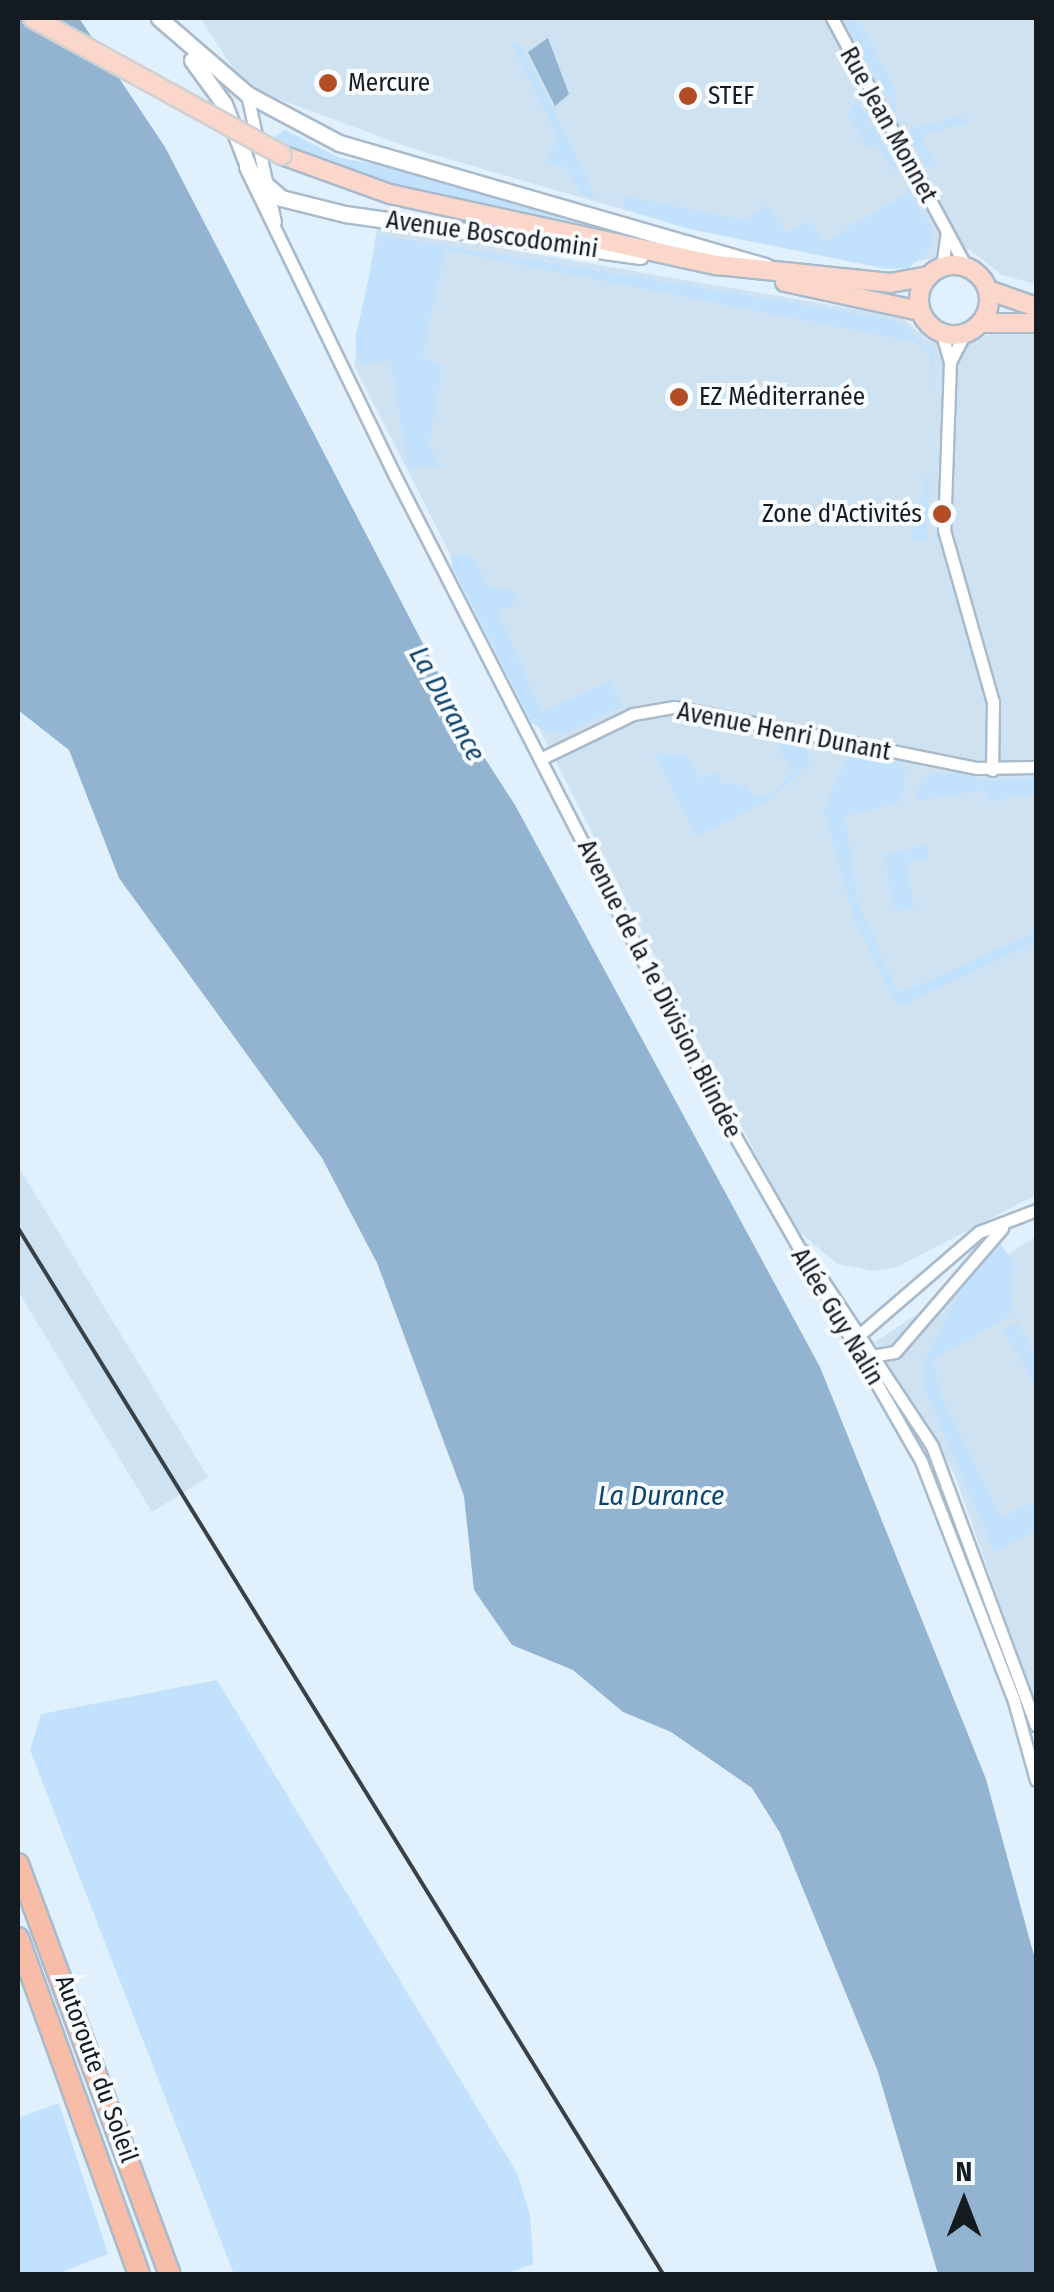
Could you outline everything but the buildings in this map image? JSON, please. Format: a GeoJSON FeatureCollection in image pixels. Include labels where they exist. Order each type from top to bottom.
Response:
{"type":"FeatureCollection","features":[{"type":"Feature","properties":{"kind":"highway","name":"Autoroute du Soleil"},"geometry":{"type":"LineString","coordinates":[[18,1864],[170,2274]]}},
{"type":"Feature","properties":{"kind":"highway","name":"Autoroute du Soleil"},"geometry":{"type":"LineString","coordinates":[[18,1938],[139,2274]]}},
{"type":"Feature","properties":{"kind":"main road"},"geometry":{"type":"LineString","coordinates":[[33,18],[282,155],[374,190],[717,265],[774,271]]}},
{"type":"Feature","properties":{"kind":"main road","name":"Avenue Boscodomini"},"geometry":{"type":"LineString","coordinates":[[159,18],[247,94],[339,143],[774,271],[890,284],[935,271]]}},
{"type":"Feature","properties":{"kind":"main road","name":"Avenue Boscodomini"},"geometry":{"type":"LineString","coordinates":[[159,18],[220,97],[242,156],[267,188],[300,204],[346,214],[717,265],[920,311]]}},
{"type":"Feature","properties":{"kind":"main road"},"geometry":{"type":"LineString","coordinates":[[1036,308],[988,290],[966,267],[935,271],[920,311],[942,334],[964,334],[981,323],[1036,323]]}},
{"type":"Feature","properties":{"kind":"main road"},"geometry":{"type":"LineString","coordinates":[[981,323],[988,290]]}},
{"type":"Feature","properties":{"kind":"street","name":"Rue Jean Monnet"},"geometry":{"type":"LineString","coordinates":[[832,18],[966,267]]}},
{"type":"Feature","properties":{"kind":"street"},"geometry":{"type":"LineString","coordinates":[[247,94],[279,236]]}},
{"type":"Feature","properties":{"kind":"street"},"geometry":{"type":"LineString","coordinates":[[242,156],[253,193],[279,236]]}},
{"type":"Feature","properties":{"kind":"street"},"geometry":{"type":"LineString","coordinates":[[935,271],[947,232]]}},
{"type":"Feature","properties":{"kind":"street","name":"Avenue de la 1e Division Blindée"},"geometry":{"type":"LineString","coordinates":[[279,236],[540,759],[779,1219]]}},
{"type":"Feature","properties":{"kind":"street"},"geometry":{"type":"LineString","coordinates":[[942,334],[950,362],[944,530],[993,702],[992,770]]}},
{"type":"Feature","properties":{"kind":"street"},"geometry":{"type":"LineString","coordinates":[[950,362],[964,334]]}},
{"type":"Feature","properties":{"kind":"street","name":"Avenue Henri Dunant"},"geometry":{"type":"LineString","coordinates":[[540,759],[633,714],[674,708],[992,770],[1036,767]]}},
{"type":"Feature","properties":{"kind":"street"},"geometry":{"type":"LineString","coordinates":[[1004,1225],[894,1352],[878,1357],[857,1349],[861,1331],[907,1299],[979,1232],[1036,1210]]}},
{"type":"Feature","properties":{"kind":"street","name":"Allée Guy Nalin"},"geometry":{"type":"LineString","coordinates":[[779,1219],[896,1383],[946,1478],[1036,1725]]}},
{"type":"Feature","properties":{"kind":"street","name":"Allée Guy Nalin"},"geometry":{"type":"LineString","coordinates":[[779,1219],[857,1349],[938,1503],[1036,1780]]}},
{"type":"Feature","properties":{"kind":"street"},"geometry":{"type":"LineString","coordinates":[[846,1312],[874,1320]]}},
{"type":"Feature","properties":{"kind":"street"},"geometry":{"type":"LineString","coordinates":[[894,1352],[896,1383]]}},
{"type":"Feature","properties":{"kind":"shaded area"},"geometry":{"type":"Polygon","coordinates":[[[200,18],[1036,18],[1036,284],[1002,275],[969,249],[887,269],[690,229],[411,148],[265,94],[235,71],[200,18]]]}},
{"type":"Feature","properties":{"kind":"shaded area"},"geometry":{"type":"Polygon","coordinates":[[[842,18],[857,18],[895,89],[896,112],[907,130],[964,116],[967,123],[920,135],[937,166],[927,167],[842,18]]]}},
{"type":"Feature","properties":{"kind":"shaded area"},"geometry":{"type":"Polygon","coordinates":[[[518,42],[596,199],[582,195],[567,167],[547,164],[557,137],[511,45],[518,42]]]}},
{"type":"Feature","properties":{"kind":"shaded area"},"geometry":{"type":"Polygon","coordinates":[[[857,101],[898,170],[893,172],[877,143],[867,148],[847,112],[857,101]]]}},
{"type":"Feature","properties":{"kind":"shaded area"},"geometry":{"type":"Polygon","coordinates":[[[285,130],[340,158],[374,164],[375,158],[644,237],[371,179],[299,153],[274,137],[285,130]]]}},
{"type":"Feature","properties":{"kind":"shaded area"},"geometry":{"type":"Polygon","coordinates":[[[907,188],[930,225],[933,246],[909,268],[888,269],[690,229],[624,209],[622,196],[743,220],[767,205],[786,233],[809,222],[825,242],[905,195],[907,188]]]}},
{"type":"Feature","properties":{"kind":"shaded area"},"geometry":{"type":"Polygon","coordinates":[[[377,227],[901,317],[929,341],[968,344],[1001,330],[1036,334],[1036,1195],[897,1267],[874,1271],[837,1264],[792,1225],[354,365],[377,227]]]}},
{"type":"Feature","properties":{"kind":"shaded area"},"geometry":{"type":"Polygon","coordinates":[[[379,235],[896,320],[933,351],[935,407],[931,355],[916,342],[445,250],[422,358],[442,365],[429,444],[441,467],[408,466],[391,361],[359,364],[355,339],[379,235]]]}},
{"type":"Feature","properties":{"kind":"shaded area"},"geometry":{"type":"Polygon","coordinates":[[[929,467],[926,541],[911,539],[929,467]]]}},
{"type":"Feature","properties":{"kind":"shaded area"},"geometry":{"type":"Polygon","coordinates":[[[465,555],[477,563],[487,586],[516,592],[512,608],[497,610],[542,712],[611,681],[621,707],[567,732],[552,734],[531,722],[452,567],[451,556],[465,555]]]}},
{"type":"Feature","properties":{"kind":"shaded area"},"geometry":{"type":"Polygon","coordinates":[[[780,741],[805,747],[811,763],[768,801],[697,837],[654,753],[687,755],[700,780],[717,772],[722,784],[745,785],[757,799],[780,788],[793,768],[779,751],[780,741]]]}},
{"type":"Feature","properties":{"kind":"shaded area"},"geometry":{"type":"Polygon","coordinates":[[[850,752],[899,761],[906,772],[901,802],[845,816],[858,904],[899,994],[1036,932],[1036,942],[899,1007],[854,919],[824,810],[850,752]]]}},
{"type":"Feature","properties":{"kind":"shaded area"},"geometry":{"type":"Polygon","coordinates":[[[955,773],[987,780],[1036,778],[1036,793],[988,802],[985,790],[915,801],[921,781],[930,774],[955,773]]]}},
{"type":"Feature","properties":{"kind":"shaded area"},"geometry":{"type":"Polygon","coordinates":[[[927,845],[929,858],[906,862],[914,908],[900,912],[892,907],[885,855],[927,845]]]}},
{"type":"Feature","properties":{"kind":"shaded area"},"geometry":{"type":"Polygon","coordinates":[[[18,1166],[208,1477],[152,1512],[18,1291],[18,1166]]]}},
{"type":"Feature","properties":{"kind":"shaded area"},"geometry":{"type":"Polygon","coordinates":[[[1036,1236],[1036,1708],[955,1475],[875,1342],[1036,1236]]]}},
{"type":"Feature","properties":{"kind":"shaded area"},"geometry":{"type":"Polygon","coordinates":[[[1001,1244],[1014,1265],[1011,1315],[934,1359],[934,1366],[940,1393],[1001,1518],[1036,1501],[1035,1566],[1033,1531],[995,1553],[926,1392],[924,1361],[976,1260],[1001,1244]]]}},
{"type":"Feature","properties":{"kind":"shaded area"},"geometry":{"type":"Polygon","coordinates":[[[1017,1322],[1036,1360],[1036,1386],[1003,1329],[1017,1322]]]}},
{"type":"Feature","properties":{"kind":"shaded area"},"geometry":{"type":"Polygon","coordinates":[[[217,1680],[517,2173],[530,2215],[533,2264],[506,2274],[234,2274],[30,1750],[41,1714],[217,1680]]]}},
{"type":"Feature","properties":{"kind":"shaded area"},"geometry":{"type":"Polygon","coordinates":[[[59,2103],[108,2254],[57,2274],[18,2274],[18,2118],[59,2103]]]}},
{"type":"Feature","properties":{"kind":"water","name":"La Durance"},"geometry":{"type":"Polygon","coordinates":[[[18,18],[79,18],[165,147],[473,740],[515,805],[820,1367],[986,1779],[1036,1963],[1036,2274],[938,2274],[877,2069],[780,1833],[752,1788],[671,1732],[623,1712],[573,1670],[512,1645],[474,1590],[464,1496],[377,1263],[322,1158],[119,878],[69,750],[18,710],[18,18]]]}},
{"type":"Feature","properties":{"kind":"water"},"geometry":{"type":"Polygon","coordinates":[[[548,38],[569,94],[555,106],[528,52],[548,38]]]}},
{"type":"Feature","properties":{"kind":"railway"},"geometry":{"type":"LineString","coordinates":[[18,1228],[663,2274]]}},
{"type":"Feature","properties":{"kind":"place","name":"Mercure"},"geometry":{"type":"Point","coordinates":[328,83]}},
{"type":"Feature","properties":{"kind":"place","name":"STEF"},"geometry":{"type":"Point","coordinates":[688,96]}},
{"type":"Feature","properties":{"kind":"place","name":"EZ Méditerranée"},"geometry":{"type":"Point","coordinates":[679,397]}},
{"type":"Feature","properties":{"kind":"place","name":"Zone d'Activités"},"geometry":{"type":"Point","coordinates":[942,514]}}]}
